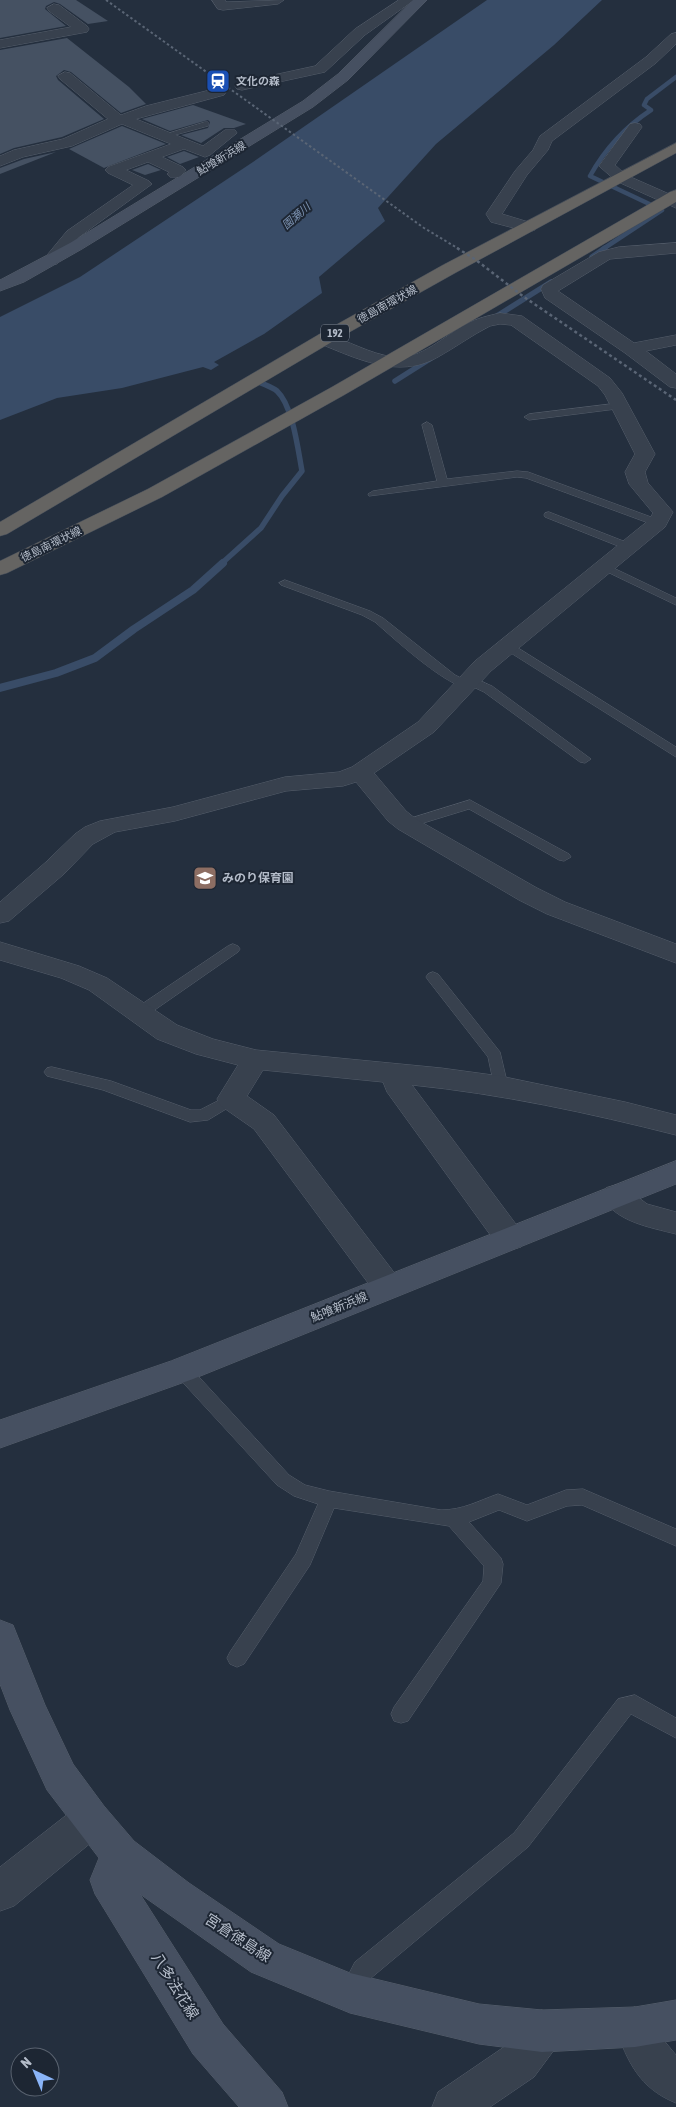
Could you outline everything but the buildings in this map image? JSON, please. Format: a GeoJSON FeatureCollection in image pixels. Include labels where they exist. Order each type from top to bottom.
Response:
{"type":"FeatureCollection","features":[{"type":"Feature","properties":{"kind":"highway","name":"徳島南環状線"},"geometry":{"type":"LineString","coordinates":[[0,530],[324,339],[676,147]]}},
{"type":"Feature","properties":{"kind":"highway","name":"徳島南環状線"},"geometry":{"type":"LineString","coordinates":[[0,569],[155,493],[338,391],[673,199]]}},
{"type":"Feature","properties":{"kind":"main road","name":"鮎喰新浜線"},"geometry":{"type":"LineString","coordinates":[[0,286],[52,260],[308,104],[343,77],[421,0]]}},
{"type":"Feature","properties":{"kind":"main road","name":"鮎喰新浜線"},"geometry":{"type":"LineString","coordinates":[[0,1434],[182,1370],[676,1172]]}},
{"type":"Feature","properties":{"kind":"main road","name":"宮倉徳島線"},"geometry":{"type":"LineString","coordinates":[[0,1636],[28,1710],[60,1776],[91,1819],[120,1854],[175,1896],[265,1958],[350,1993],[479,2024],[542,2031],[635,2026],[676,2020]]}},
{"type":"Feature","properties":{"kind":"main road","name":"八多法花線"},"geometry":{"type":"LineString","coordinates":[[120,1854],[109,1880],[208,2039],[267,2107]]}},
{"type":"Feature","properties":{"kind":"street"},"geometry":{"type":"LineString","coordinates":[[218,0],[223,6],[278,0]]}},
{"type":"Feature","properties":{"kind":"street"},"geometry":{"type":"LineString","coordinates":[[242,86],[320,68],[360,32],[408,0]]}},
{"type":"Feature","properties":{"kind":"street"},"geometry":{"type":"LineString","coordinates":[[0,44],[82,29],[54,8]]}},
{"type":"Feature","properties":{"kind":"street"},"geometry":{"type":"LineString","coordinates":[[529,227],[497,219],[494,214],[502,205],[521,173],[542,150],[545,139],[636,71],[676,37]]}},
{"type":"Feature","properties":{"kind":"street"},"geometry":{"type":"LineString","coordinates":[[65,76],[121,120],[205,152],[230,133]]}},
{"type":"Feature","properties":{"kind":"street"},"geometry":{"type":"LineString","coordinates":[[0,161],[19,153],[66,143],[151,109],[220,92]]}},
{"type":"Feature","properties":{"kind":"street"},"geometry":{"type":"LineString","coordinates":[[635,127],[606,166],[621,178],[673,199]]}},
{"type":"Feature","properties":{"kind":"street"},"geometry":{"type":"LineString","coordinates":[[52,260],[74,234],[144,184],[113,170],[184,144]]}},
{"type":"Feature","properties":{"kind":"street"},"geometry":{"type":"LineString","coordinates":[[148,157],[178,170],[175,174]]}},
{"type":"Feature","properties":{"kind":"street"},"geometry":{"type":"LineString","coordinates":[[676,248],[619,252],[605,255],[549,289],[551,294],[631,348],[676,383]]}},
{"type":"Feature","properties":{"kind":"street"},"geometry":{"type":"LineString","coordinates":[[0,915],[55,868],[84,839],[94,832],[109,826],[175,814],[286,784],[343,778],[360,772],[426,727],[506,645],[658,522],[663,512],[639,484],[635,472],[644,454],[642,446],[620,406],[604,382],[516,320],[505,317],[486,320],[420,360],[402,363],[388,362],[324,339]]}},
{"type":"Feature","properties":{"kind":"street"},"geometry":{"type":"LineString","coordinates":[[631,348],[676,340]]}},
{"type":"Feature","properties":{"kind":"street"},"geometry":{"type":"LineString","coordinates":[[360,772],[397,816],[407,824],[542,901],[676,954]]}},
{"type":"Feature","properties":{"kind":"street"},"geometry":{"type":"LineString","coordinates":[[0,951],[70,972],[98,984],[141,1012],[167,1032],[206,1047],[256,1060],[500,1086],[625,1112],[676,1125]]}},
{"type":"Feature","properties":{"kind":"street"},"geometry":{"type":"LineString","coordinates":[[256,1060],[238,1085],[231,1099],[264,1122],[388,1287]]}},
{"type":"Feature","properties":{"kind":"street"},"geometry":{"type":"LineString","coordinates":[[398,1074],[397,1085],[510,1239]]}},
{"type":"Feature","properties":{"kind":"street"},"geometry":{"type":"LineString","coordinates":[[616,1196],[637,1212],[676,1224]]}},
{"type":"Feature","properties":{"kind":"street"},"geometry":{"type":"LineString","coordinates":[[0,1892],[91,1819]]}},
{"type":"Feature","properties":{"kind":"street"},"geometry":{"type":"LineString","coordinates":[[635,2026],[644,2051],[658,2068],[676,2082]]}},
{"type":"Feature","properties":{"kind":"street"},"geometry":{"type":"LineString","coordinates":[[452,2107],[519,2062],[542,2031]]}},
{"type":"Feature","properties":{"kind":"lane"},"geometry":{"type":"LineString","coordinates":[[164,136],[205,124]]}},
{"type":"Feature","properties":{"kind":"lane"},"geometry":{"type":"LineString","coordinates":[[529,417],[620,406]]}},
{"type":"Feature","properties":{"kind":"lane"},"geometry":{"type":"LineString","coordinates":[[427,425],[443,483]]}},
{"type":"Feature","properties":{"kind":"lane"},"geometry":{"type":"LineString","coordinates":[[373,494],[443,483],[517,474],[528,475],[658,522]]}},
{"type":"Feature","properties":{"kind":"lane"},"geometry":{"type":"LineString","coordinates":[[549,515],[627,546]]}},
{"type":"Feature","properties":{"kind":"lane"},"geometry":{"type":"LineString","coordinates":[[603,566],[676,602]]}},
{"type":"Feature","properties":{"kind":"lane"},"geometry":{"type":"LineString","coordinates":[[285,583],[366,613],[379,620],[451,678],[488,689],[585,759]]}},
{"type":"Feature","properties":{"kind":"lane"},"geometry":{"type":"LineString","coordinates":[[506,645],[676,753]]}},
{"type":"Feature","properties":{"kind":"lane"},"geometry":{"type":"LineString","coordinates":[[407,824],[470,804],[564,857]]}},
{"type":"Feature","properties":{"kind":"lane"},"geometry":{"type":"LineString","coordinates":[[141,1012],[234,949]]}},
{"type":"Feature","properties":{"kind":"lane"},"geometry":{"type":"LineString","coordinates":[[433,977],[495,1056],[500,1086]]}},
{"type":"Feature","properties":{"kind":"lane"},"geometry":{"type":"LineString","coordinates":[[52,1072],[106,1085],[190,1116],[203,1116],[231,1099]]}},
{"type":"Feature","properties":{"kind":"lane"},"geometry":{"type":"LineString","coordinates":[[182,1370],[283,1480],[300,1491],[329,1499],[441,1518],[454,1518],[475,1513],[498,1502],[527,1513],[566,1498],[584,1497],[676,1538]]}},
{"type":"Feature","properties":{"kind":"lane"},"geometry":{"type":"LineString","coordinates":[[237,1658],[303,1559],[329,1499]]}},
{"type":"Feature","properties":{"kind":"lane"},"geometry":{"type":"LineString","coordinates":[[401,1714],[492,1583],[494,1564],[454,1518]]}},
{"type":"Feature","properties":{"kind":"lane"},"geometry":{"type":"LineString","coordinates":[[350,1993],[363,1970],[521,1840],[625,1706],[635,1704],[676,1729]]}},
{"type":"Feature","properties":{"kind":"water","name":"園瀬川"},"geometry":{"type":"Polygon","coordinates":[[[487,0],[602,0],[554,45],[436,144],[378,208],[385,221],[319,277],[322,293],[264,334],[214,362],[219,365],[211,370],[203,367],[122,388],[57,398],[0,420],[0,317],[80,277],[253,162],[487,0]]]}},
{"type":"Feature","properties":{"kind":"waterway"},"geometry":{"type":"LineString","coordinates":[[603,249],[662,210],[590,176],[616,139],[651,110],[644,105],[647,99],[676,77]]}},
{"type":"Feature","properties":{"kind":"waterway"},"geometry":{"type":"LineString","coordinates":[[592,257],[605,248]]}},
{"type":"Feature","properties":{"kind":"waterway"},"geometry":{"type":"LineString","coordinates":[[492,319],[551,282]]}},
{"type":"Feature","properties":{"kind":"waterway"},"geometry":{"type":"LineString","coordinates":[[395,381],[433,357]]}},
{"type":"Feature","properties":{"kind":"waterway"},"geometry":{"type":"LineString","coordinates":[[221,564],[261,528],[282,496],[302,471],[291,417],[283,398],[277,391],[259,382]]}},
{"type":"Feature","properties":{"kind":"waterway"},"geometry":{"type":"LineString","coordinates":[[0,688],[56,673],[95,658],[134,629],[193,590],[223,563]]}},
{"type":"Feature","properties":{"kind":"railway"},"geometry":{"type":"LineString","coordinates":[[106,0],[424,228],[459,249]]}},
{"type":"Feature","properties":{"kind":"railway"},"geometry":{"type":"LineString","coordinates":[[457,248],[476,260],[524,297],[676,400]]}},
{"type":"Feature","properties":{"kind":"place","name":"文化の森"},"geometry":{"type":"Point","coordinates":[218,81]}},
{"type":"Feature","properties":{"kind":"place","name":"みのり保育園"},"geometry":{"type":"Point","coordinates":[205,878]}}]}
